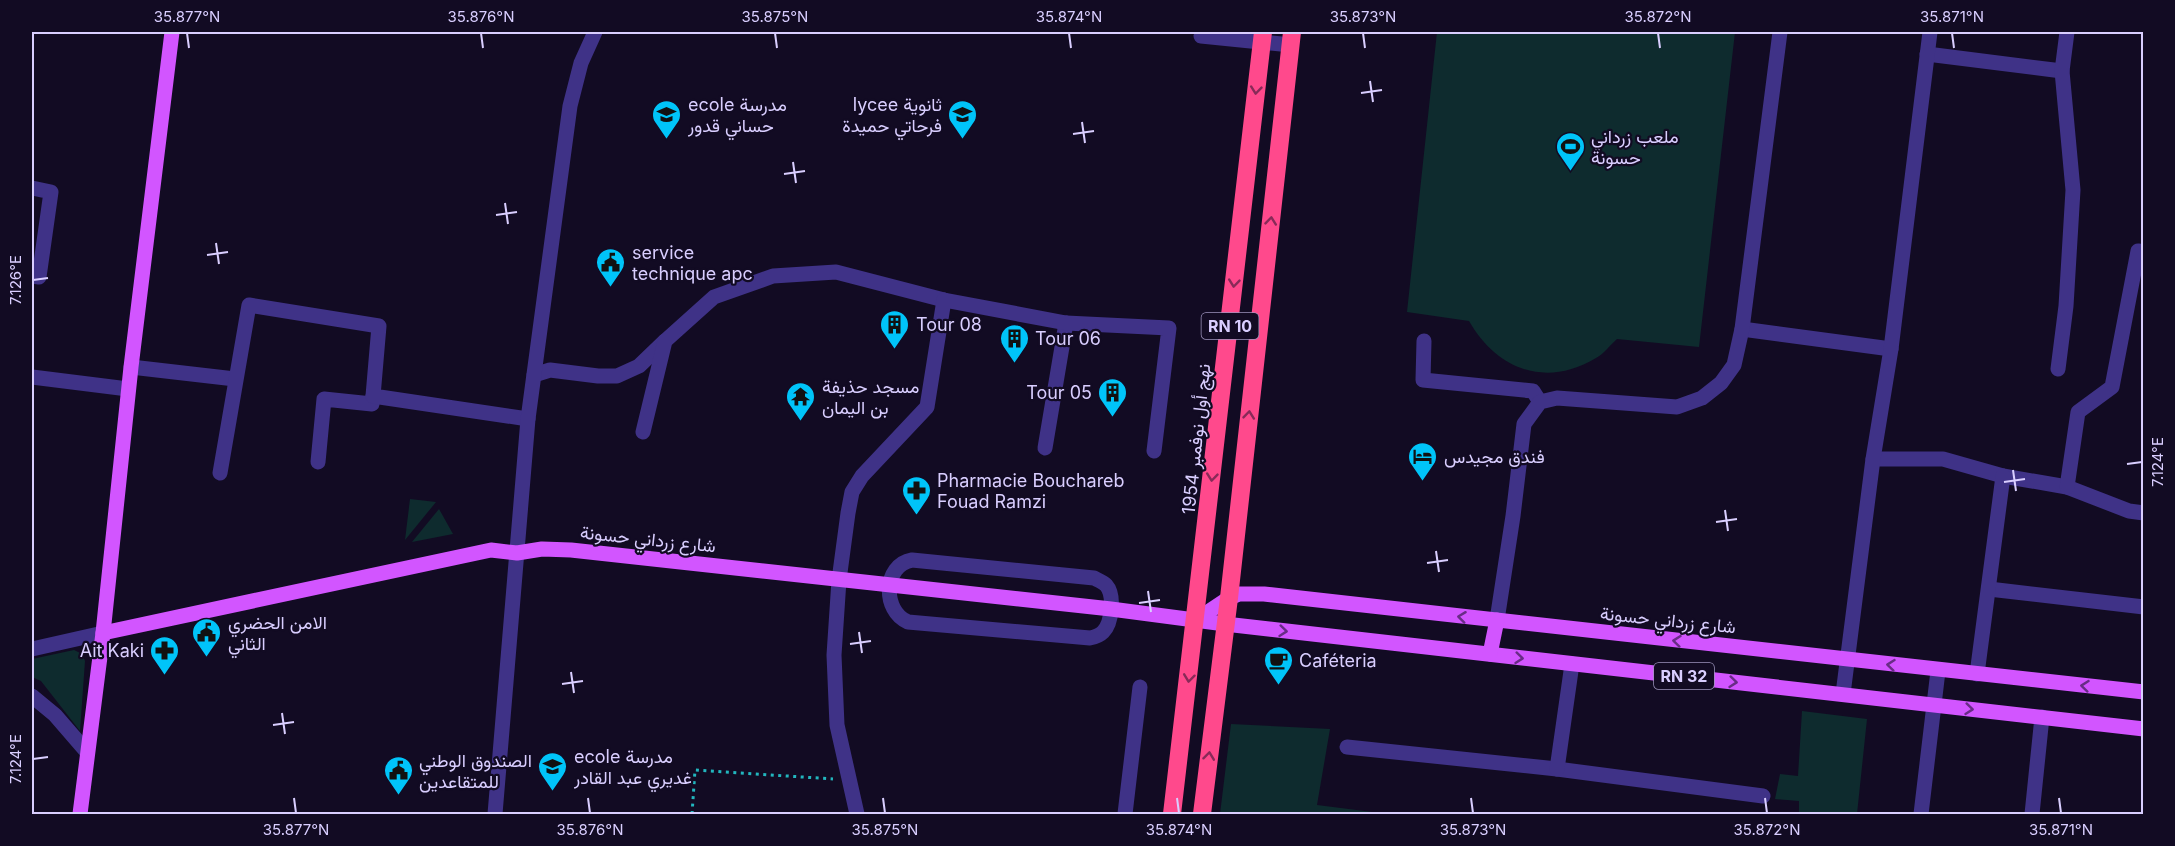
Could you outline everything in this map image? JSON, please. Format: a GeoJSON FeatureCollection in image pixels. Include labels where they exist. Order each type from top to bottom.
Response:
{"type":"FeatureCollection","features":[{"type":"Feature","properties":{"kind":"highway","name":"نهج أول نوفمبر 1954"},"geometry":{"type":"LineString","coordinates":[[1172,814],[1262,37]]}},
{"type":"Feature","properties":{"kind":"highway","name":"RN 10"},"geometry":{"type":"LineString","coordinates":[[1202,814],[1229,598],[1291,38]]}},
{"type":"Feature","properties":{"kind":"main road"},"geometry":{"type":"LineString","coordinates":[[80,814],[103,633],[130,367],[172,32]]}},
{"type":"Feature","properties":{"kind":"main road","name":"شارع زرداني حسونة"},"geometry":{"type":"LineString","coordinates":[[103,633],[491,550],[517,553],[542,549],[571,550],[1111,609],[2144,729]]}},
{"type":"Feature","properties":{"kind":"main road","name":"شارع زرداني حسونة"},"geometry":{"type":"LineString","coordinates":[[1196,620],[1239,594],[1264,594],[2144,692]]}},
{"type":"Feature","properties":{"kind":"main road"},"geometry":{"type":"LineString","coordinates":[[1490,654],[1497,620]]}},
{"type":"Feature","properties":{"kind":"street"},"geometry":{"type":"LineString","coordinates":[[495,814],[528,419],[570,106],[581,63],[596,32]]}},
{"type":"Feature","properties":{"kind":"street"},"geometry":{"type":"LineString","coordinates":[[1497,620],[1524,424],[1540,402],[1557,398],[1677,407],[1702,398],[1721,383],[1734,365],[1742,329],[1780,32]]}},
{"type":"Feature","properties":{"kind":"street"},"geometry":{"type":"LineString","coordinates":[[1843,694],[1873,459],[1891,350],[1929,32]]}},
{"type":"Feature","properties":{"kind":"street"},"geometry":{"type":"LineString","coordinates":[[2058,369],[2066,306],[2073,190],[2062,71],[2067,32]]}},
{"type":"Feature","properties":{"kind":"street"},"geometry":{"type":"LineString","coordinates":[[1201,36],[1291,38]]}},
{"type":"Feature","properties":{"kind":"street"},"geometry":{"type":"LineString","coordinates":[[1927,54],[2062,71]]}},
{"type":"Feature","properties":{"kind":"street"},"geometry":{"type":"LineString","coordinates":[[32,188],[51,192],[39,277],[32,276]]}},
{"type":"Feature","properties":{"kind":"street"},"geometry":{"type":"LineString","coordinates":[[2067,487],[2078,412],[2112,387],[2138,251],[2144,252]]}},
{"type":"Feature","properties":{"kind":"street"},"geometry":{"type":"LineString","coordinates":[[534,375],[550,370],[617,376],[639,366],[714,297],[774,276],[836,272],[944,300],[1066,323],[1169,328],[1154,451]]}},
{"type":"Feature","properties":{"kind":"street"},"geometry":{"type":"LineString","coordinates":[[857,814],[837,725],[834,655],[839,580],[852,492],[862,476],[927,406],[944,300]]}},
{"type":"Feature","properties":{"kind":"street"},"geometry":{"type":"LineString","coordinates":[[220,473],[249,305],[379,326],[372,404],[324,399],[318,462]]}},
{"type":"Feature","properties":{"kind":"street"},"geometry":{"type":"LineString","coordinates":[[1044,448],[1066,323]]}},
{"type":"Feature","properties":{"kind":"street"},"geometry":{"type":"LineString","coordinates":[[1742,329],[1891,350]]}},
{"type":"Feature","properties":{"kind":"street"},"geometry":{"type":"LineString","coordinates":[[643,432],[665,341]]}},
{"type":"Feature","properties":{"kind":"street"},"geometry":{"type":"LineString","coordinates":[[1424,341],[1423,380],[1533,392],[1540,402]]}},
{"type":"Feature","properties":{"kind":"street"},"geometry":{"type":"LineString","coordinates":[[130,367],[236,379]]}},
{"type":"Feature","properties":{"kind":"street"},"geometry":{"type":"LineString","coordinates":[[32,377],[128,389]]}},
{"type":"Feature","properties":{"kind":"street"},"geometry":{"type":"LineString","coordinates":[[373,396],[528,419]]}},
{"type":"Feature","properties":{"kind":"street"},"geometry":{"type":"LineString","coordinates":[[1873,459],[1943,459],[2003,476],[2067,487],[2129,511],[2144,513]]}},
{"type":"Feature","properties":{"kind":"street"},"geometry":{"type":"LineString","coordinates":[[1977,674],[2003,476]]}},
{"type":"Feature","properties":{"kind":"street"},"geometry":{"type":"LineString","coordinates":[[912,560],[1094,578],[1107,586],[1111,609],[1104,631],[1090,638],[908,621],[894,612],[891,605],[890,586],[897,566],[903,561],[912,560]]}},
{"type":"Feature","properties":{"kind":"street"},"geometry":{"type":"LineString","coordinates":[[1989,589],[2144,607]]}},
{"type":"Feature","properties":{"kind":"street"},"geometry":{"type":"LineString","coordinates":[[32,649],[103,633]]}},
{"type":"Feature","properties":{"kind":"street"},"geometry":{"type":"LineString","coordinates":[[1557,769],[1572,664]]}},
{"type":"Feature","properties":{"kind":"street"},"geometry":{"type":"LineString","coordinates":[[1921,814],[1938,670]]}},
{"type":"Feature","properties":{"kind":"street"},"geometry":{"type":"LineString","coordinates":[[1125,814],[1140,687]]}},
{"type":"Feature","properties":{"kind":"street"},"geometry":{"type":"LineString","coordinates":[[32,696],[55,715],[87,752]]}},
{"type":"Feature","properties":{"kind":"street"},"geometry":{"type":"LineString","coordinates":[[2032,814],[2042,717]]}},
{"type":"Feature","properties":{"kind":"street"},"geometry":{"type":"LineString","coordinates":[[1347,747],[1557,769],[1763,796]]}},
{"type":"Feature","properties":{"kind":"path"},"geometry":{"type":"LineString","coordinates":[[692,814],[695,770],[850,780]]}},
{"type":"Feature","properties":{"kind":"green space","name":"ملعب زرداني حسونة"},"geometry":{"type":"Polygon","coordinates":[[[1437,32],[1735,32],[1699,347],[1617,339],[1599,356],[1577,367],[1559,372],[1541,372],[1524,369],[1508,362],[1480,338],[1469,321],[1407,312],[1437,32]]]}},
{"type":"Feature","properties":{"kind":"green space"},"geometry":{"type":"Polygon","coordinates":[[[410,499],[436,502],[405,540],[410,499]]]}},
{"type":"Feature","properties":{"kind":"green space"},"geometry":{"type":"Polygon","coordinates":[[[439,509],[453,534],[412,542],[439,509]]]}},
{"type":"Feature","properties":{"kind":"green space"},"geometry":{"type":"Polygon","coordinates":[[[74,650],[82,654],[85,661],[80,731],[41,681],[32,677],[32,659],[74,650]]]}},
{"type":"Feature","properties":{"kind":"green space"},"geometry":{"type":"Polygon","coordinates":[[[1802,711],[1867,719],[1857,814],[1799,814],[1799,801],[1775,799],[1780,774],[1798,776],[1802,711]]]}},
{"type":"Feature","properties":{"kind":"green space"},"geometry":{"type":"Polygon","coordinates":[[[1231,724],[1330,729],[1317,805],[1388,814],[1220,814],[1231,724]]]}},
{"type":"Feature","properties":{"kind":"place","name":"ecole مدرسة حساني قدور"},"geometry":{"type":"Point","coordinates":[667,140]}},
{"type":"Feature","properties":{"kind":"place","name":"lycee ثانوية فرحاتي حميدة"},"geometry":{"type":"Point","coordinates":[963,140]}},
{"type":"Feature","properties":{"kind":"place","name":"ملعب زرداني حسونة"},"geometry":{"type":"Point","coordinates":[1570,172]}},
{"type":"Feature","properties":{"kind":"place","name":"service technique apc"},"geometry":{"type":"Point","coordinates":[611,288]}},
{"type":"Feature","properties":{"kind":"place","name":"Tour 08"},"geometry":{"type":"Point","coordinates":[895,350]}},
{"type":"Feature","properties":{"kind":"place","name":"Tour 06"},"geometry":{"type":"Point","coordinates":[1014,364]}},
{"type":"Feature","properties":{"kind":"place","name":"Tour 05"},"geometry":{"type":"Point","coordinates":[1113,418]}},
{"type":"Feature","properties":{"kind":"place","name":"مسجد حذيفة بن اليمان"},"geometry":{"type":"Point","coordinates":[801,422]}},
{"type":"Feature","properties":{"kind":"place","name":"فندق مجيدس"},"geometry":{"type":"Point","coordinates":[1423,482]}},
{"type":"Feature","properties":{"kind":"place","name":"Pharmacie Bouchareb Fouad Ramzi"},"geometry":{"type":"Point","coordinates":[916,516]}},
{"type":"Feature","properties":{"kind":"place","name":"الامن الحضري الثاني"},"geometry":{"type":"Point","coordinates":[207,658]}},
{"type":"Feature","properties":{"kind":"place","name":"Ait Kaki"},"geometry":{"type":"Point","coordinates":[165,676]}},
{"type":"Feature","properties":{"kind":"place","name":"Caféteria"},"geometry":{"type":"Point","coordinates":[1278,686]}},
{"type":"Feature","properties":{"kind":"place","name":"ecole مدرسة غديري عبد القادر"},"geometry":{"type":"Point","coordinates":[553,792]}},
{"type":"Feature","properties":{"kind":"place","name":"الصندوق الوطني للمتقاعدين"},"geometry":{"type":"Point","coordinates":[398,796]}}]}
